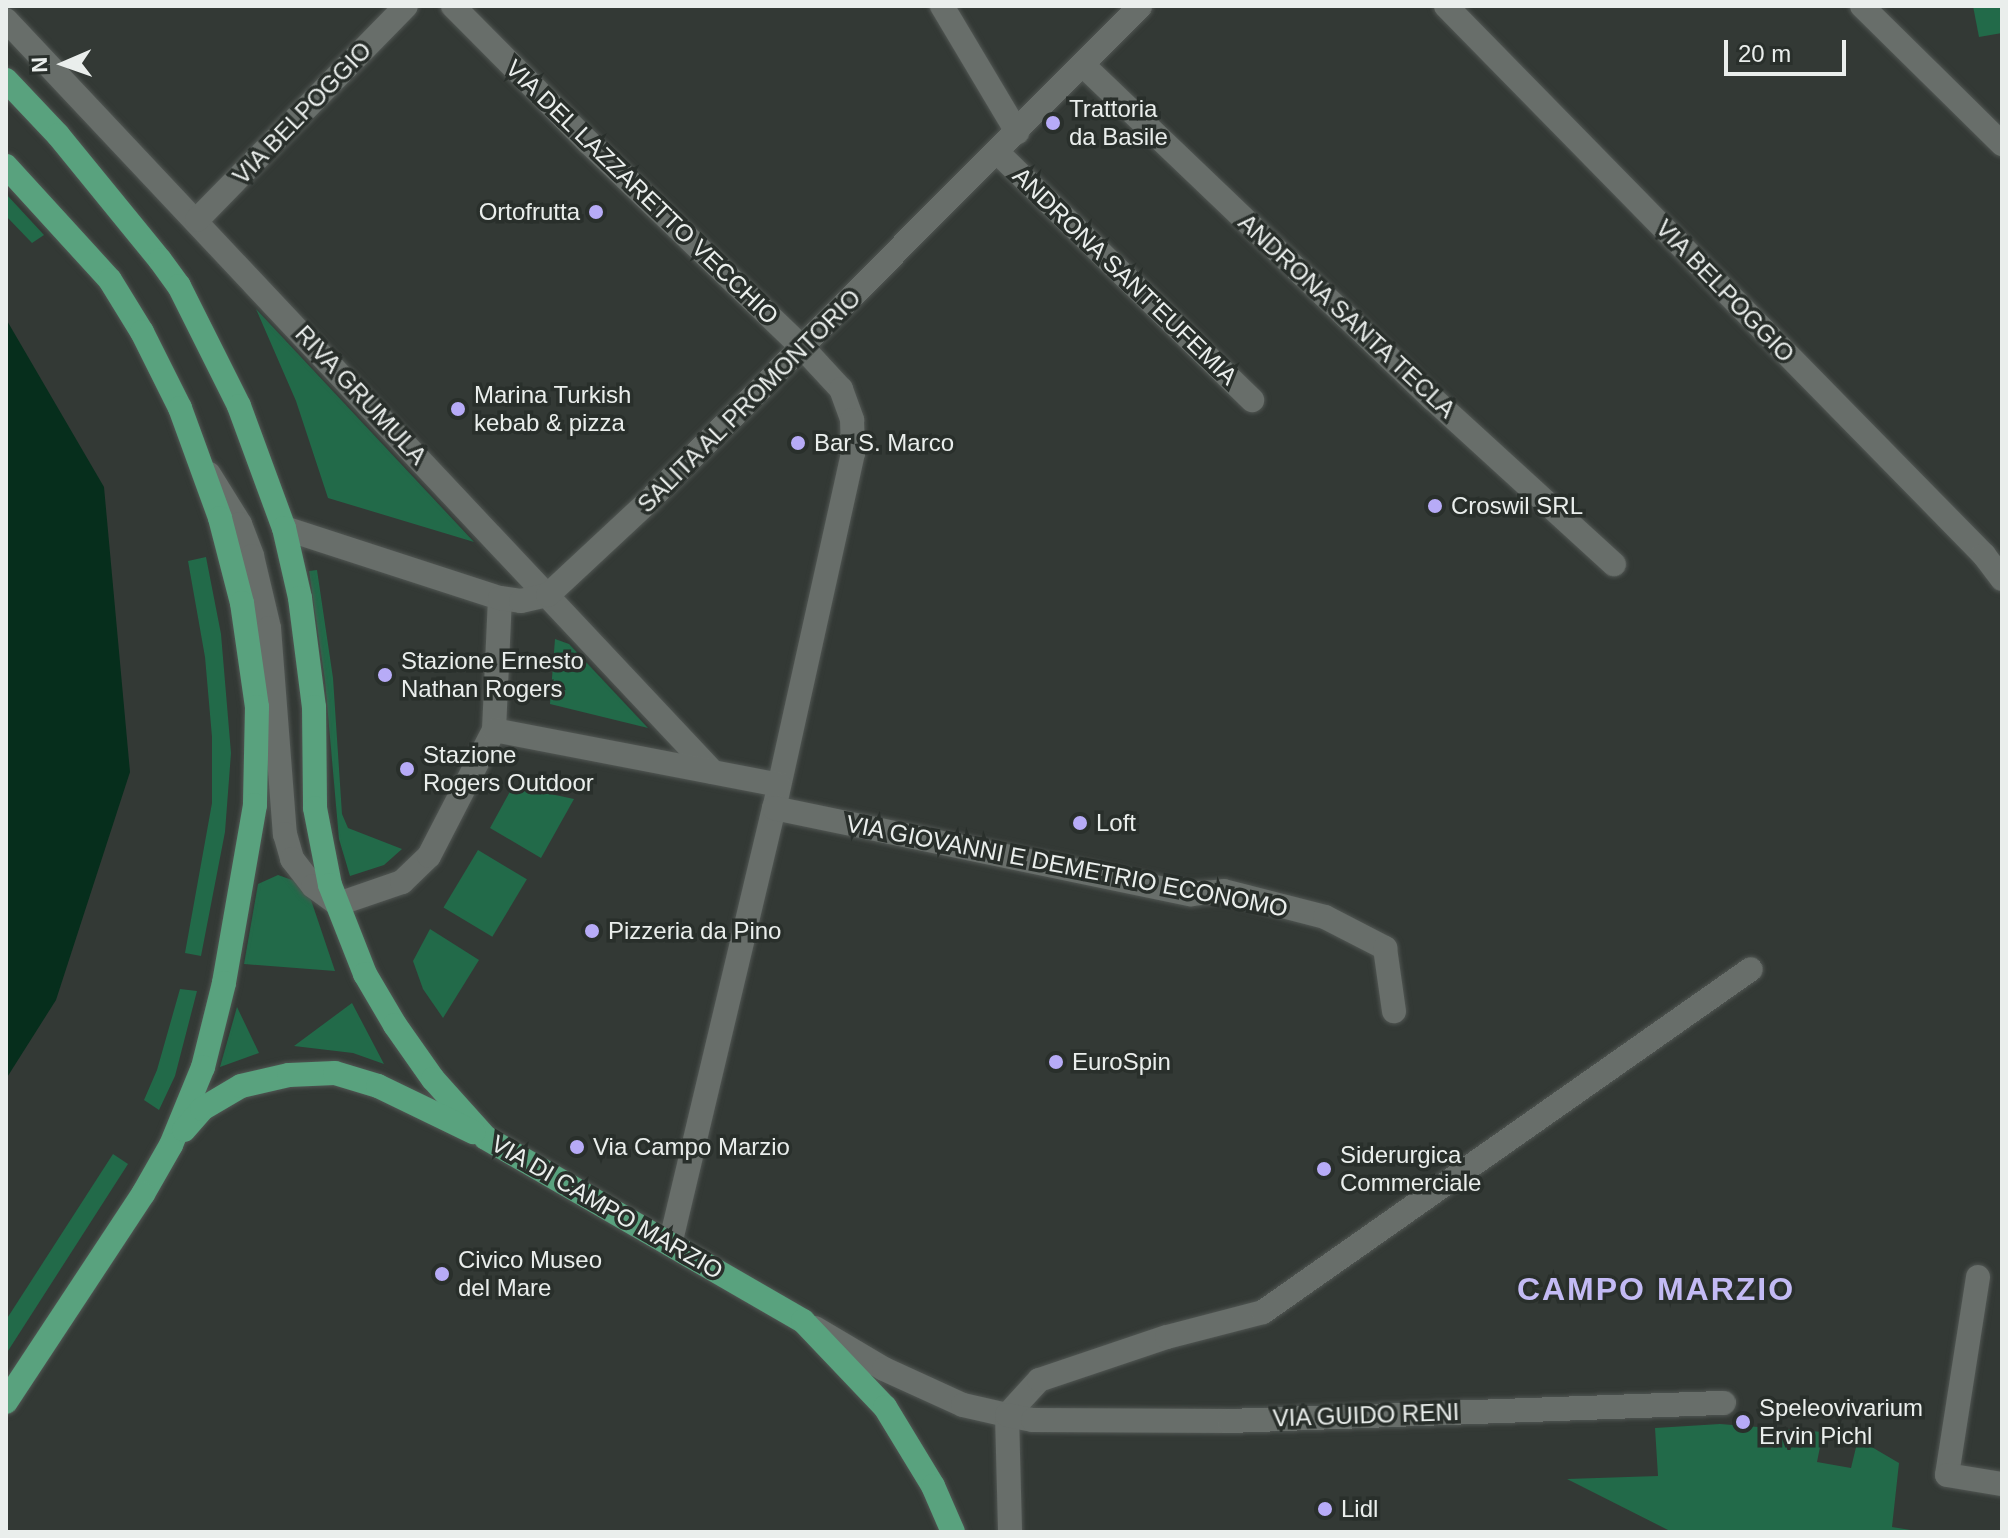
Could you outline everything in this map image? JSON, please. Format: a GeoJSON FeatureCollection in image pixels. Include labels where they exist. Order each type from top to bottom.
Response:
{"type":"FeatureCollection","features":[{"type":"Feature","properties":{"kind":"main road"},"geometry":{"type":"LineString","coordinates":[[6,80],[129,219],[179,286],[239,406],[284,528],[300,598],[314,707],[315,808],[330,885],[338,904]]}},
{"type":"Feature","properties":{"kind":"main road"},"geometry":{"type":"LineString","coordinates":[[6,166],[110,280],[149,345],[202,461],[242,603],[257,707],[255,805],[224,983],[203,1067],[171,1145],[143,1194],[6,1402]]}},
{"type":"Feature","properties":{"kind":"main road","name":"VIA DI CAMPO MARZIO"},"geometry":{"type":"LineString","coordinates":[[338,904],[365,974],[395,1025],[433,1079],[486,1138],[803,1321],[885,1407],[933,1486],[953,1532]]}},
{"type":"Feature","properties":{"kind":"main road"},"geometry":{"type":"LineString","coordinates":[[171,1145],[202,1109],[241,1086],[289,1075],[335,1073],[378,1086],[486,1138]]}},
{"type":"Feature","properties":{"kind":"street","name":"VIA BELPOGGIO"},"geometry":{"type":"LineString","coordinates":[[197,220],[406,6]]}},
{"type":"Feature","properties":{"kind":"street","name":"VIA DEL LAZZARETTO VECCHIO"},"geometry":{"type":"LineString","coordinates":[[453,6],[588,142],[803,348],[841,389],[852,420],[853,453],[777,796]]}},
{"type":"Feature","properties":{"kind":"street"},"geometry":{"type":"LineString","coordinates":[[942,6],[1017,132]]}},
{"type":"Feature","properties":{"kind":"street","name":"SALITA AL PROMONTORIO"},"geometry":{"type":"LineString","coordinates":[[548,595],[803,348],[1140,6]]}},
{"type":"Feature","properties":{"kind":"street","name":"VIA BELPOGGIO"},"geometry":{"type":"LineString","coordinates":[[1446,6],[1984,555],[2002,579]]}},
{"type":"Feature","properties":{"kind":"street"},"geometry":{"type":"LineString","coordinates":[[1862,6],[2002,144]]}},
{"type":"Feature","properties":{"kind":"street","name":"RIVA GRUMULA"},"geometry":{"type":"LineString","coordinates":[[6,20],[713,772]]}},
{"type":"Feature","properties":{"kind":"street","name":"ANDRONA SANTA TECLA"},"geometry":{"type":"LineString","coordinates":[[1083,65],[1433,399],[1614,564]]}},
{"type":"Feature","properties":{"kind":"street","name":"ANDRONA SANT'EUFEMIA"},"geometry":{"type":"LineString","coordinates":[[997,152],[1252,400]]}},
{"type":"Feature","properties":{"kind":"street"},"geometry":{"type":"LineString","coordinates":[[202,461],[240,524],[252,556],[269,628],[285,834],[292,859],[313,886],[338,904],[402,882],[429,856],[494,730],[500,598]]}},
{"type":"Feature","properties":{"kind":"street"},"geometry":{"type":"LineString","coordinates":[[284,528],[500,598],[521,601],[548,595]]}},
{"type":"Feature","properties":{"kind":"street"},"geometry":{"type":"LineString","coordinates":[[494,730],[713,772],[777,796],[670,1244]]}},
{"type":"Feature","properties":{"kind":"street","name":"VIA GIOVANNI E DEMETRIO ECONOMO"},"geometry":{"type":"LineString","coordinates":[[777,796],[1191,894],[1224,891],[1325,917],[1385,948],[1394,1011]]}},
{"type":"Feature","properties":{"kind":"street"},"geometry":{"type":"LineString","coordinates":[[1010,1532],[1007,1415],[1039,1380],[1167,1337],[1263,1312],[1751,969]]}},
{"type":"Feature","properties":{"kind":"street"},"geometry":{"type":"LineString","coordinates":[[1978,1277],[1947,1475],[2002,1484]]}},
{"type":"Feature","properties":{"kind":"street","name":"VIA DI CAMPO MARZIO"},"geometry":{"type":"LineString","coordinates":[[803,1321],[884,1369],[963,1405],[1007,1415]]}},
{"type":"Feature","properties":{"kind":"street","name":"VIA GUIDO RENI"},"geometry":{"type":"LineString","coordinates":[[1007,1415],[1033,1420],[1229,1421],[1724,1403]]}},
{"type":"Feature","properties":{"kind":"shaded area"},"geometry":{"type":"Polygon","coordinates":[[[1973,6],[2002,6],[2002,33],[1979,37],[1973,6]]]}},
{"type":"Feature","properties":{"kind":"shaded area"},"geometry":{"type":"Polygon","coordinates":[[[6,194],[44,235],[32,243],[6,216],[6,194]]]}},
{"type":"Feature","properties":{"kind":"shaded area"},"geometry":{"type":"Polygon","coordinates":[[[256,309],[474,542],[328,498],[296,401],[256,309]]]}},
{"type":"Feature","properties":{"kind":"shaded area"},"geometry":{"type":"Polygon","coordinates":[[[6,319],[104,487],[130,772],[56,1000],[6,1079],[6,319]]]}},
{"type":"Feature","properties":{"kind":"shaded area"},"geometry":{"type":"Polygon","coordinates":[[[206,557],[221,634],[231,753],[225,832],[201,956],[185,953],[212,803],[212,737],[205,657],[188,561],[206,557]]]}},
{"type":"Feature","properties":{"kind":"shaded area"},"geometry":{"type":"Polygon","coordinates":[[[317,570],[333,678],[342,814],[348,828],[402,849],[384,865],[350,876],[339,839],[325,681],[309,571],[317,570]]]}},
{"type":"Feature","properties":{"kind":"shaded area"},"geometry":{"type":"Polygon","coordinates":[[[555,639],[569,644],[648,728],[550,704],[555,639]]]}},
{"type":"Feature","properties":{"kind":"shaded area"},"geometry":{"type":"Polygon","coordinates":[[[513,786],[574,799],[541,858],[490,828],[513,786]]]}},
{"type":"Feature","properties":{"kind":"shaded area"},"geometry":{"type":"Polygon","coordinates":[[[478,850],[527,879],[492,937],[443,907],[478,850]]]}},
{"type":"Feature","properties":{"kind":"shaded area"},"geometry":{"type":"Polygon","coordinates":[[[278,875],[295,881],[310,897],[335,971],[244,964],[258,884],[278,875]]]}},
{"type":"Feature","properties":{"kind":"shaded area"},"geometry":{"type":"Polygon","coordinates":[[[430,929],[479,960],[443,1018],[423,989],[413,961],[430,929]]]}},
{"type":"Feature","properties":{"kind":"shaded area"},"geometry":{"type":"Polygon","coordinates":[[[180,989],[197,991],[175,1076],[159,1110],[144,1100],[157,1070],[180,989]]]}},
{"type":"Feature","properties":{"kind":"shaded area"},"geometry":{"type":"Polygon","coordinates":[[[352,1003],[384,1064],[353,1053],[294,1046],[352,1003]]]}},
{"type":"Feature","properties":{"kind":"shaded area"},"geometry":{"type":"Polygon","coordinates":[[[237,1007],[259,1053],[220,1067],[237,1007]]]}},
{"type":"Feature","properties":{"kind":"shaded area"},"geometry":{"type":"Polygon","coordinates":[[[113,1154],[128,1164],[6,1354],[6,1320],[113,1154]]]}},
{"type":"Feature","properties":{"kind":"shaded area"},"geometry":{"type":"Polygon","coordinates":[[[1720,1424],[1823,1432],[1817,1462],[1851,1468],[1858,1439],[1899,1463],[1892,1527],[1923,1532],[1672,1532],[1567,1479],[1658,1476],[1655,1428],[1720,1424]]]}},
{"type":"Feature","properties":{"kind":"place","name":"Trattoria da Basile"},"geometry":{"type":"Point","coordinates":[1053,123]}},
{"type":"Feature","properties":{"kind":"place","name":"Ortofrutta"},"geometry":{"type":"Point","coordinates":[596,212]}},
{"type":"Feature","properties":{"kind":"place","name":"Marina Turkish kebab & pizza"},"geometry":{"type":"Point","coordinates":[458,409]}},
{"type":"Feature","properties":{"kind":"place","name":"Bar S. Marco"},"geometry":{"type":"Point","coordinates":[798,443]}},
{"type":"Feature","properties":{"kind":"place","name":"Croswil SRL"},"geometry":{"type":"Point","coordinates":[1435,506]}},
{"type":"Feature","properties":{"kind":"place","name":"Stazione Ernesto Nathan Rogers"},"geometry":{"type":"Point","coordinates":[385,675]}},
{"type":"Feature","properties":{"kind":"place","name":"Stazione Rogers Outdoor"},"geometry":{"type":"Point","coordinates":[407,769]}},
{"type":"Feature","properties":{"kind":"place","name":"Loft"},"geometry":{"type":"Point","coordinates":[1080,823]}},
{"type":"Feature","properties":{"kind":"place","name":"Pizzeria da Pino"},"geometry":{"type":"Point","coordinates":[592,931]}},
{"type":"Feature","properties":{"kind":"place","name":"EuroSpin"},"geometry":{"type":"Point","coordinates":[1056,1062]}},
{"type":"Feature","properties":{"kind":"place","name":"Via Campo Marzio"},"geometry":{"type":"Point","coordinates":[577,1147]}},
{"type":"Feature","properties":{"kind":"place","name":"Siderurgica Commerciale"},"geometry":{"type":"Point","coordinates":[1324,1169]}},
{"type":"Feature","properties":{"kind":"place","name":"Civico Museo del Mare"},"geometry":{"type":"Point","coordinates":[442,1274]}},
{"type":"Feature","properties":{"kind":"place","name":"Speleovivarium Ervin Pichl"},"geometry":{"type":"Point","coordinates":[1743,1422]}},
{"type":"Feature","properties":{"kind":"place","name":"Lidl"},"geometry":{"type":"Point","coordinates":[1325,1509]}},
{"type":"Feature","properties":{"kind":"district","name":"CAMPO MARZIO"},"geometry":{"type":"Point","coordinates":[1656,1289]}}]}
